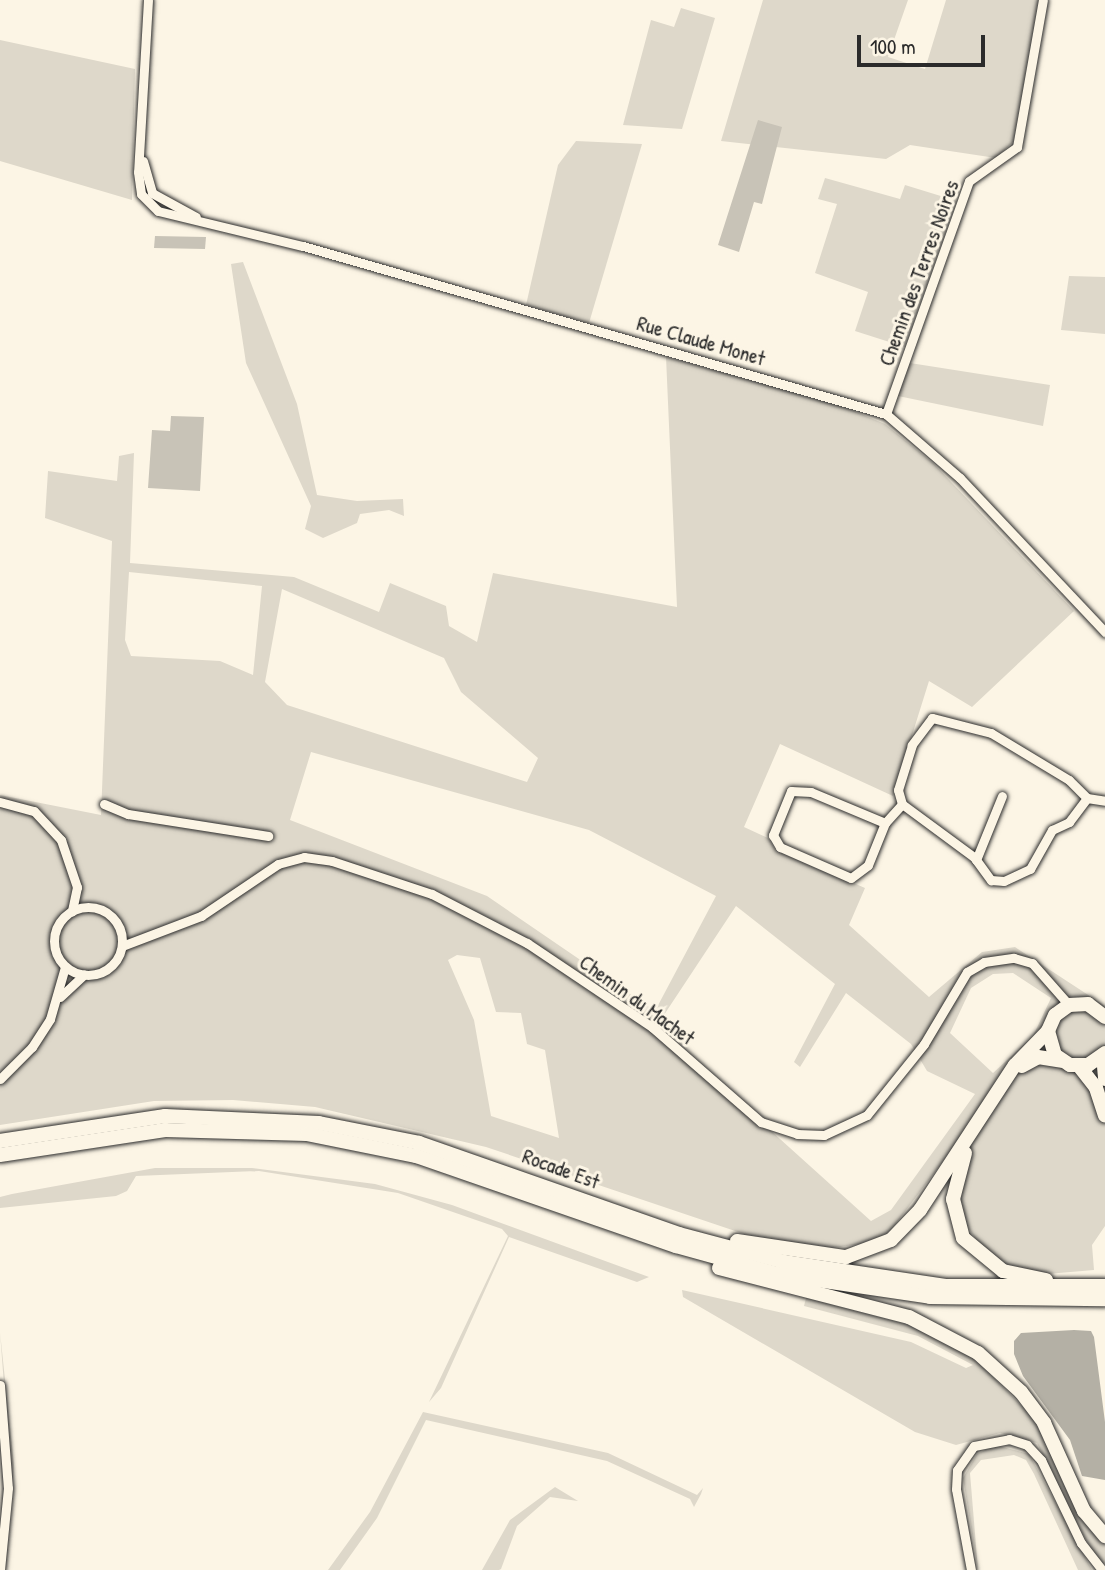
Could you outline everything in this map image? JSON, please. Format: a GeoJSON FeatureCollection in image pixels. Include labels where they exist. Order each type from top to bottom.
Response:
{"type":"FeatureCollection","features":[{"type":"Feature","properties":{"kind":"main road"},"geometry":{"type":"LineString","coordinates":[[1105,1016],[1088,1004],[1069,1005],[1055,1015],[1048,1031],[1015,1065],[920,1210],[876,1249],[827,1257],[700,1232],[677,1240],[686,1256],[738,1274],[909,1317],[978,1353],[1015,1386],[1044,1423],[1084,1511],[1105,1536]]}},
{"type":"Feature","properties":{"kind":"main road"},"geometry":{"type":"LineString","coordinates":[[1048,1031],[1051,1048],[1062,1061]]}},
{"type":"Feature","properties":{"kind":"main road"},"geometry":{"type":"LineString","coordinates":[[1079,1066],[1104,1054],[1105,1079]]}},
{"type":"Feature","properties":{"kind":"main road"},"geometry":{"type":"LineString","coordinates":[[1084,1287],[1073,1280],[1021,1277],[987,1262],[963,1238],[954,1211],[955,1184],[966,1151],[1017,1072],[1032,1059],[1062,1061],[1079,1066],[1096,1088],[1105,1116]]}},
{"type":"Feature","properties":{"kind":"main road","name":"Rocade Est"},"geometry":{"type":"LineString","coordinates":[[0,1141],[165,1116],[319,1123],[453,1153],[677,1240],[894,1281],[1105,1286]]}},
{"type":"Feature","properties":{"kind":"main road","name":"Rocade Est"},"geometry":{"type":"LineString","coordinates":[[0,1155],[139,1131],[307,1134],[449,1166],[777,1274],[871,1291],[1001,1301],[1105,1299]]}},
{"type":"Feature","properties":{"kind":"street","name":"Rue Claude Monet"},"geometry":{"type":"LineString","coordinates":[[148,0],[141,147],[152,193],[207,222],[886,414],[960,478],[1105,632]]}},
{"type":"Feature","properties":{"kind":"street","name":"Chemin des Terres Noires"},"geometry":{"type":"LineString","coordinates":[[886,414],[969,181],[1017,147],[1043,0]]}},
{"type":"Feature","properties":{"kind":"street"},"geometry":{"type":"LineString","coordinates":[[1087,798],[1069,822],[1052,830],[1023,874],[991,880],[976,860],[902,804],[898,790],[912,745],[932,718],[991,733],[1034,757],[1087,798],[1105,801]]}},
{"type":"Feature","properties":{"kind":"street"},"geometry":{"type":"LineString","coordinates":[[885,823],[811,792],[791,792],[773,835],[780,847],[851,878],[868,865],[885,823],[902,804]]}},
{"type":"Feature","properties":{"kind":"street"},"geometry":{"type":"LineString","coordinates":[[976,860],[1002,796]]}},
{"type":"Feature","properties":{"kind":"street"},"geometry":{"type":"LineString","coordinates":[[0,802],[34,811],[51,825],[72,859],[77,887],[72,911],[54,937],[65,967],[60,997]]}},
{"type":"Feature","properties":{"kind":"street"},"geometry":{"type":"LineString","coordinates":[[104,804],[128,814],[268,836]]}},
{"type":"Feature","properties":{"kind":"street","name":"Chemin du Machet"},"geometry":{"type":"LineString","coordinates":[[122,946],[201,916],[278,864],[304,857],[332,862],[432,894],[527,943],[652,1027],[761,1122],[797,1134],[824,1135],[867,1115],[924,1044],[967,972],[984,962],[1014,958],[1032,963],[1069,1005]]}},
{"type":"Feature","properties":{"kind":"street"},"geometry":{"type":"LineString","coordinates":[[0,1079],[32,1047],[60,997],[84,975],[104,971],[122,946],[121,931],[110,915],[93,907],[77,887]]}},
{"type":"Feature","properties":{"kind":"street"},"geometry":{"type":"LineString","coordinates":[[72,911],[93,907]]}},
{"type":"Feature","properties":{"kind":"street"},"geometry":{"type":"LineString","coordinates":[[121,931],[145,938]]}},
{"type":"Feature","properties":{"kind":"street"},"geometry":{"type":"LineString","coordinates":[[65,967],[84,975]]}},
{"type":"Feature","properties":{"kind":"street"},"geometry":{"type":"LineString","coordinates":[[0,1385],[8,1488],[0,1570]]}},
{"type":"Feature","properties":{"kind":"street"},"geometry":{"type":"LineString","coordinates":[[971,1570],[956,1489],[957,1470],[974,1446],[1009,1439],[1027,1445],[1041,1460],[1081,1543],[1102,1570]]}},
{"type":"Feature","properties":{"kind":"shaded area"},"geometry":{"type":"Polygon","coordinates":[[[763,0],[908,0],[888,57],[925,69],[946,0],[1042,0],[1016,139],[996,158],[910,145],[886,159],[721,141],[763,0]]]}},
{"type":"Feature","properties":{"kind":"shaded area"},"geometry":{"type":"Polygon","coordinates":[[[681,8],[715,18],[682,129],[623,125],[651,20],[674,27],[681,8]]]}},
{"type":"Feature","properties":{"kind":"shaded area"},"geometry":{"type":"Polygon","coordinates":[[[0,40],[135,69],[132,200],[0,161],[0,40]]]}},
{"type":"Feature","properties":{"kind":"shaded area"},"geometry":{"type":"Polygon","coordinates":[[[576,141],[642,144],[589,323],[526,305],[558,165],[576,141]]]}},
{"type":"Feature","properties":{"kind":"shaded area"},"geometry":{"type":"Polygon","coordinates":[[[825,178],[900,199],[905,185],[957,201],[905,347],[855,331],[868,292],[815,273],[837,204],[818,199],[825,178]]]}},
{"type":"Feature","properties":{"kind":"shaded area"},"geometry":{"type":"Polygon","coordinates":[[[243,262],[297,404],[317,495],[357,501],[403,499],[404,516],[389,510],[360,514],[357,523],[323,538],[305,529],[311,506],[246,363],[231,264],[243,262]]]}},
{"type":"Feature","properties":{"kind":"shaded area"},"geometry":{"type":"Polygon","coordinates":[[[1069,276],[1105,277],[1105,334],[1061,330],[1069,276]]]}},
{"type":"Feature","properties":{"kind":"shaded area"},"geometry":{"type":"Polygon","coordinates":[[[666,357],[837,404],[885,424],[933,463],[1074,611],[972,707],[929,681],[893,796],[780,744],[744,827],[768,838],[775,849],[865,888],[849,925],[929,997],[982,952],[1015,947],[1105,1006],[1105,1226],[1092,1245],[1094,1270],[1047,1274],[1005,1267],[983,1249],[964,1222],[947,1156],[891,1230],[873,1242],[827,1249],[753,1237],[486,1147],[315,1107],[233,1100],[154,1101],[0,1125],[0,795],[101,815],[112,541],[45,518],[48,471],[117,481],[119,456],[134,453],[130,563],[294,577],[379,612],[390,583],[446,606],[449,626],[477,642],[493,573],[677,607],[666,357]],[[129,572],[125,640],[131,656],[220,661],[253,675],[262,586],[129,572]],[[282,589],[265,682],[287,705],[527,782],[538,758],[461,692],[444,658],[282,589]],[[311,752],[290,820],[487,896],[655,1011],[716,896],[589,830],[311,752]],[[736,906],[656,1027],[871,1221],[891,1210],[975,1094],[927,1071],[911,1044],[846,993],[800,1067],[794,1062],[835,984],[736,906]],[[457,955],[448,960],[474,1020],[491,1116],[559,1138],[545,1050],[527,1044],[521,1013],[496,1012],[480,958],[457,955]],[[1013,973],[993,974],[971,988],[950,1033],[993,1073],[1033,1036],[1051,998],[1013,973]]]}},
{"type":"Feature","properties":{"kind":"shaded area"},"geometry":{"type":"Polygon","coordinates":[[[910,363],[1050,385],[1043,426],[898,396],[910,363]]]}},
{"type":"Feature","properties":{"kind":"shaded area"},"geometry":{"type":"Polygon","coordinates":[[[155,1168],[252,1168],[375,1184],[452,1205],[649,1277],[637,1282],[509,1237],[441,1388],[429,1402],[508,1236],[502,1229],[398,1193],[259,1171],[136,1176],[127,1191],[116,1196],[0,1208],[0,1197],[155,1168]]]}},
{"type":"Feature","properties":{"kind":"shaded area"},"geometry":{"type":"Polygon","coordinates":[[[682,1290],[911,1342],[966,1368],[973,1365],[918,1336],[804,1306],[806,1298],[917,1327],[971,1355],[1033,1417],[1084,1522],[1105,1544],[1105,1564],[1098,1561],[1073,1517],[1037,1443],[1000,1433],[956,1445],[915,1432],[683,1297],[682,1290]]]}},
{"type":"Feature","properties":{"kind":"shaded area"},"geometry":{"type":"Polygon","coordinates":[[[1091,1331],[1094,1337],[1105,1422],[1105,1480],[1082,1476],[1070,1440],[1023,1376],[1014,1354],[1014,1341],[1021,1333],[1091,1331]]]}},
{"type":"Feature","properties":{"kind":"shaded area"},"geometry":{"type":"Polygon","coordinates":[[[0,1332],[14,1465],[6,1570],[8,1438],[0,1332]]]}},
{"type":"Feature","properties":{"kind":"shaded area"},"geometry":{"type":"Polygon","coordinates":[[[423,1412],[608,1453],[697,1495],[703,1488],[694,1507],[690,1499],[607,1461],[426,1420],[377,1518],[340,1570],[328,1570],[370,1512],[423,1412]]]}},
{"type":"Feature","properties":{"kind":"shaded area"},"geometry":{"type":"Polygon","coordinates":[[[995,1445],[1029,1454],[1092,1570],[1078,1570],[1034,1474],[1026,1460],[1014,1455],[981,1460],[970,1473],[978,1570],[963,1478],[977,1454],[995,1445]]]}},
{"type":"Feature","properties":{"kind":"shaded area"},"geometry":{"type":"Polygon","coordinates":[[[555,1487],[578,1501],[550,1497],[517,1526],[501,1569],[482,1570],[510,1520],[555,1487]]]}},
{"type":"Feature","properties":{"kind":"building"},"geometry":{"type":"Polygon","coordinates":[[[758,120],[782,127],[762,204],[754,202],[739,252],[718,245],[758,120]]]}},
{"type":"Feature","properties":{"kind":"building"},"geometry":{"type":"Polygon","coordinates":[[[155,236],[206,237],[205,249],[154,248],[155,236]]]}},
{"type":"Feature","properties":{"kind":"building"},"geometry":{"type":"Polygon","coordinates":[[[171,416],[204,417],[200,491],[148,488],[152,430],[170,431],[171,416]]]}}]}
